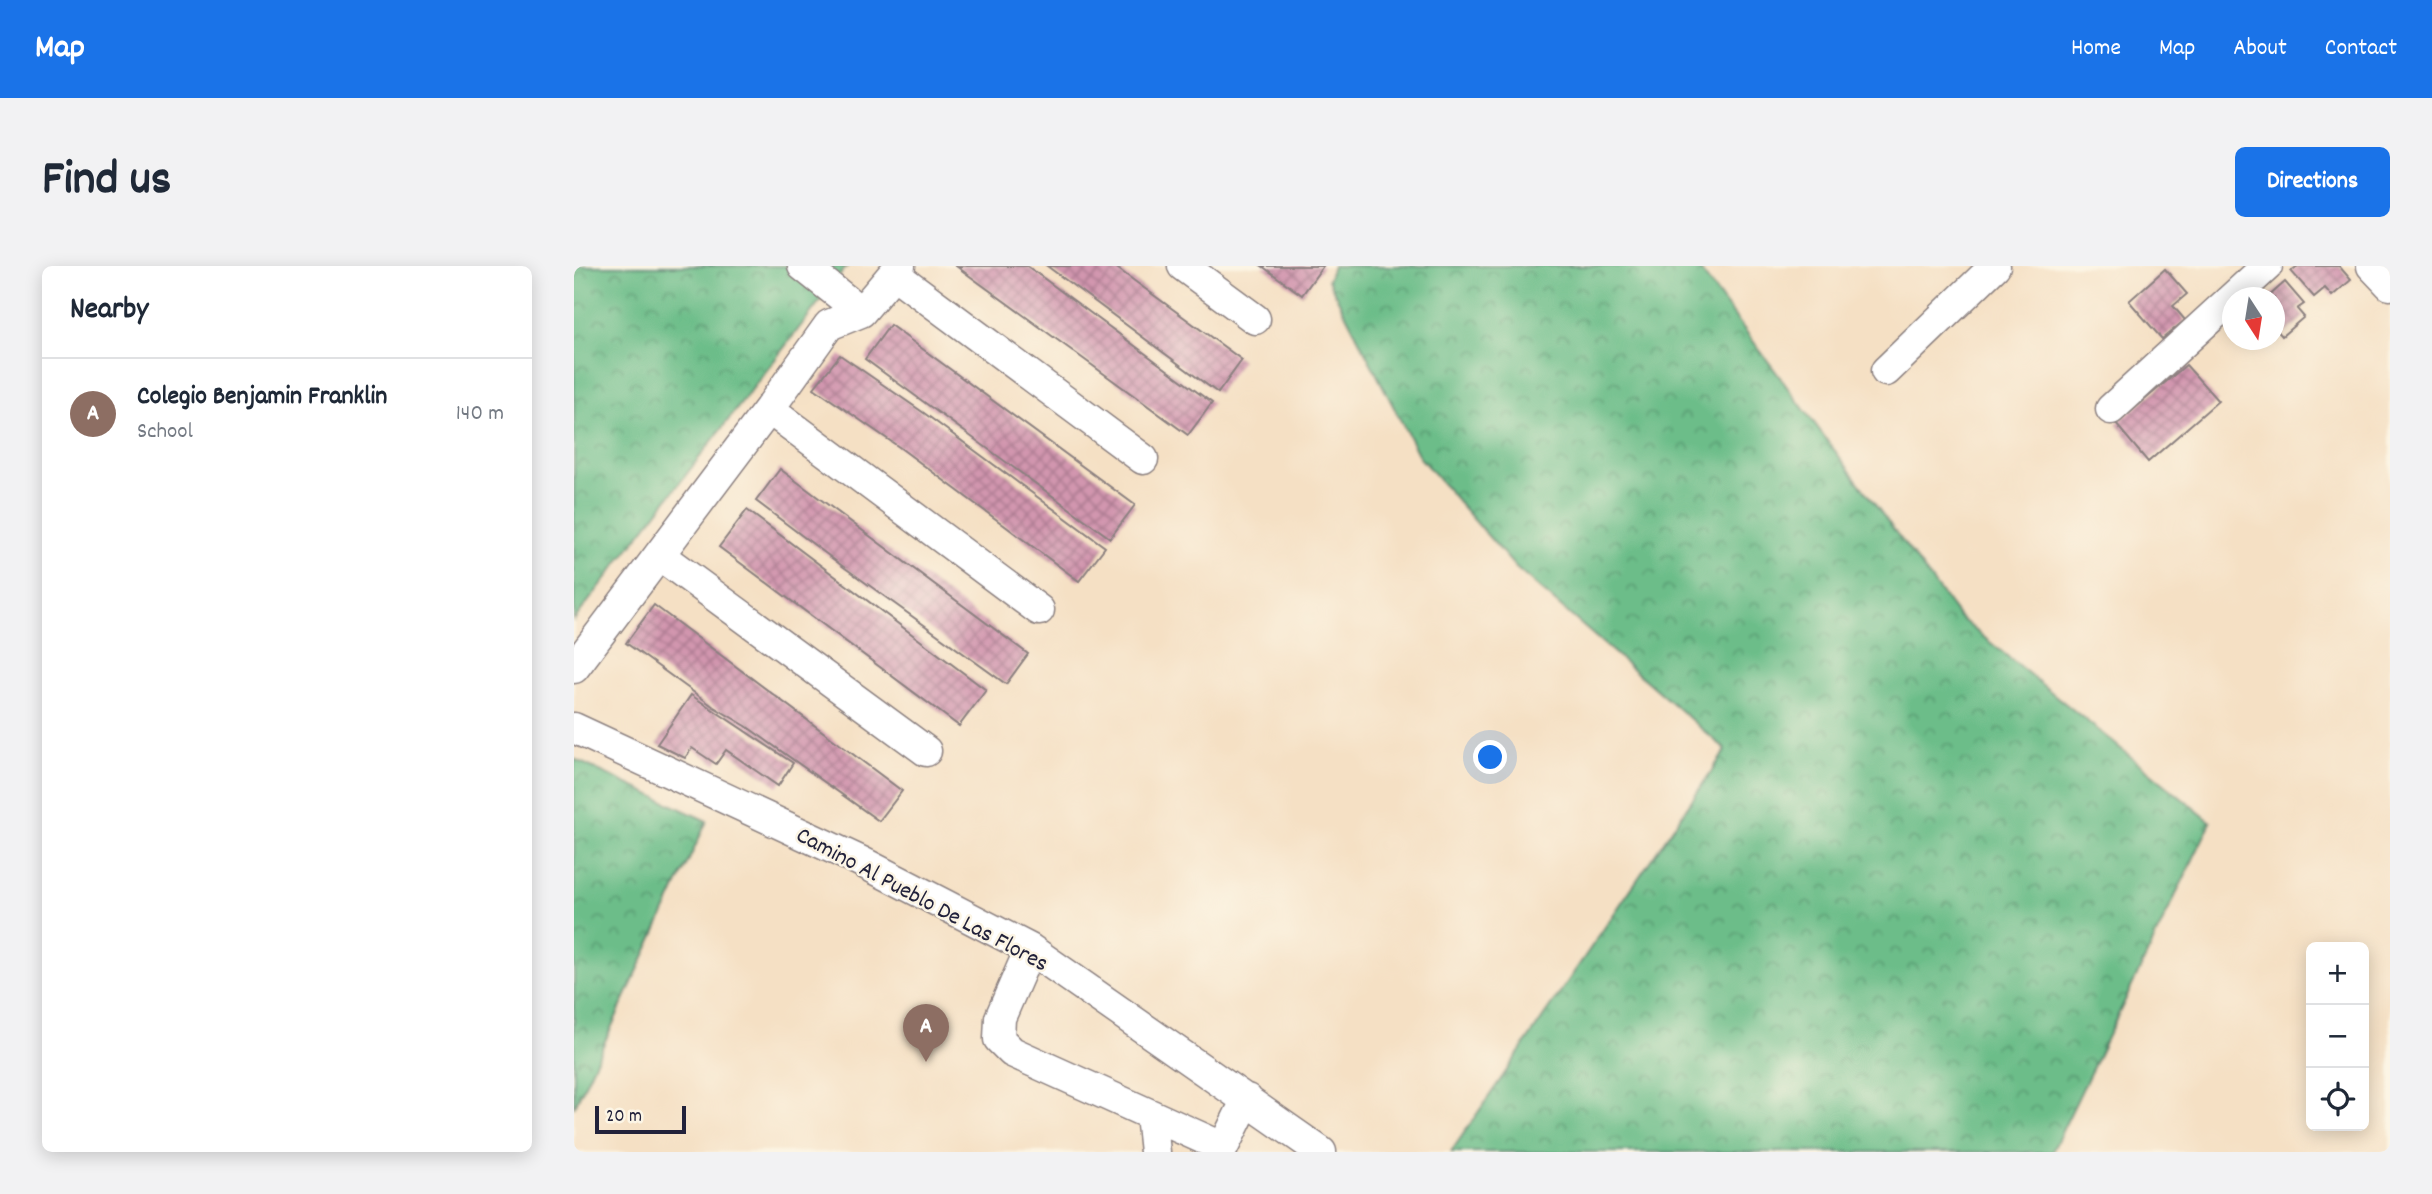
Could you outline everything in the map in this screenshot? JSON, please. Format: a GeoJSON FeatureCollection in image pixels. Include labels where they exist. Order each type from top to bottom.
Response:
{"type":"FeatureCollection","features":[{"type":"Feature","properties":{"kind":"street"},"geometry":{"type":"LineString","coordinates":[[803,266],[861,312]]}},
{"type":"Feature","properties":{"kind":"street"},"geometry":{"type":"LineString","coordinates":[[1183,266],[1255,319]]}},
{"type":"Feature","properties":{"kind":"street"},"geometry":{"type":"LineString","coordinates":[[1886,371],[1996,266]]}},
{"type":"Feature","properties":{"kind":"street"},"geometry":{"type":"LineString","coordinates":[[2111,409],[2267,266]]}},
{"type":"Feature","properties":{"kind":"street"},"geometry":{"type":"LineString","coordinates":[[2372,266],[2390,285]]}},
{"type":"Feature","properties":{"kind":"street"},"geometry":{"type":"LineString","coordinates":[[574,668],[829,325],[861,312],[897,270],[1143,459]]}},
{"type":"Feature","properties":{"kind":"street"},"geometry":{"type":"LineString","coordinates":[[769,409],[1039,610]]}},
{"type":"Feature","properties":{"kind":"street"},"geometry":{"type":"LineString","coordinates":[[659,555],[926,751]]}},
{"type":"Feature","properties":{"kind":"street","name":"Camino Al Pueblo De Las Flores"},"geometry":{"type":"LineString","coordinates":[[574,728],[860,861],[1030,949],[1321,1152]]}},
{"type":"Feature","properties":{"kind":"street"},"geometry":{"type":"LineString","coordinates":[[1030,949],[1000,1017],[999,1039],[1012,1052],[1222,1150],[1247,1100]]}},
{"type":"Feature","properties":{"kind":"street"},"geometry":{"type":"LineString","coordinates":[[1151,1115],[1155,1152]]}},
{"type":"Feature","properties":{"kind":"green space"},"geometry":{"type":"Polygon","coordinates":[[[574,266],[847,266],[574,620],[574,266]]]}},
{"type":"Feature","properties":{"kind":"green space"},"geometry":{"type":"Polygon","coordinates":[[[1333,266],[1697,266],[1959,617],[2211,822],[2052,1152],[1451,1152],[1726,750],[1516,568],[1420,458],[1328,280],[1333,266]]]}},
{"type":"Feature","properties":{"kind":"green space"},"geometry":{"type":"Polygon","coordinates":[[[574,759],[707,821],[574,1108],[574,759]]]}},
{"type":"Feature","properties":{"kind":"building"},"geometry":{"type":"Polygon","coordinates":[[[956,266],[1027,266],[1212,403],[1188,435],[956,266]]]}},
{"type":"Feature","properties":{"kind":"building"},"geometry":{"type":"Polygon","coordinates":[[[1047,266],[1114,266],[1242,360],[1218,393],[1047,266]]]}},
{"type":"Feature","properties":{"kind":"building"},"geometry":{"type":"Polygon","coordinates":[[[1262,266],[1323,266],[1302,295],[1262,266]]]}},
{"type":"Feature","properties":{"kind":"building"},"geometry":{"type":"Polygon","coordinates":[[[2298,266],[2339,266],[2351,280],[2332,296],[2325,288],[2314,297],[2291,271],[2298,266]]]}},
{"type":"Feature","properties":{"kind":"building"},"geometry":{"type":"Polygon","coordinates":[[[2165,269],[2187,294],[2173,306],[2185,320],[2162,339],[2129,301],[2165,269]]]}},
{"type":"Feature","properties":{"kind":"building"},"geometry":{"type":"Polygon","coordinates":[[[2285,282],[2304,304],[2297,309],[2304,317],[2285,333],[2285,287],[2279,287],[2285,282]]]}},
{"type":"Feature","properties":{"kind":"building"},"geometry":{"type":"Polygon","coordinates":[[[890,325],[1135,505],[1110,538],[865,359],[890,325]]]}},
{"type":"Feature","properties":{"kind":"building"},"geometry":{"type":"Polygon","coordinates":[[[840,355],[924,413],[1105,547],[1079,581],[899,447],[814,388],[840,355]]]}},
{"type":"Feature","properties":{"kind":"building"},"geometry":{"type":"Polygon","coordinates":[[[2186,365],[2218,401],[2148,462],[2116,424],[2186,365]]]}},
{"type":"Feature","properties":{"kind":"building"},"geometry":{"type":"Polygon","coordinates":[[[780,469],[1028,654],[1006,684],[756,501],[780,469]]]}},
{"type":"Feature","properties":{"kind":"building"},"geometry":{"type":"Polygon","coordinates":[[[747,510],[986,690],[959,726],[719,547],[747,510]]]}},
{"type":"Feature","properties":{"kind":"building"},"geometry":{"type":"Polygon","coordinates":[[[654,605],[902,791],[879,821],[626,643],[654,605]]]}},
{"type":"Feature","properties":{"kind":"building"},"geometry":{"type":"Polygon","coordinates":[[[691,695],[793,763],[778,786],[726,750],[716,764],[692,748],[685,758],[657,744],[691,695]]]}},
{"type":"Feature","properties":{"kind":"place","name":"Colegio Benjamin Franklin"},"geometry":{"type":"Point","coordinates":[926,1062]}}]}
